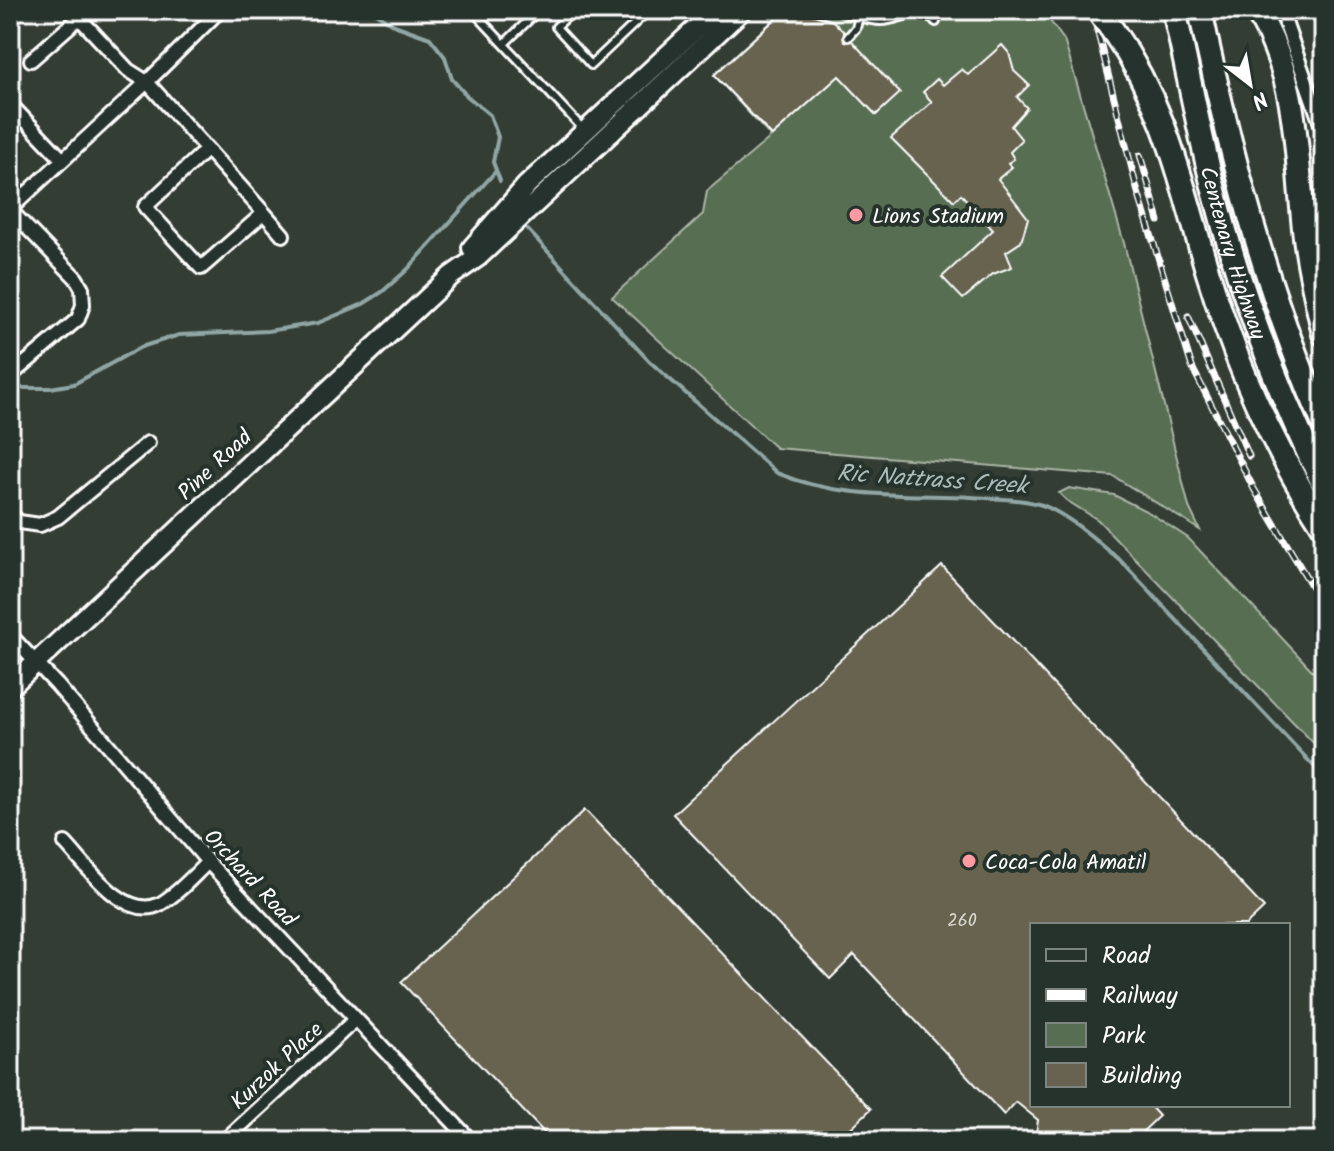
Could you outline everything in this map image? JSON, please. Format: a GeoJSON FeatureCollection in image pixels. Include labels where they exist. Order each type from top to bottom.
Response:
{"type":"FeatureCollection","features":[{"type":"Feature","properties":{"kind":"highway"},"geometry":{"type":"LineString","coordinates":[[1098,10],[1141,74],[1164,124],[1222,316],[1254,395],[1301,490],[1324,527]]}},
{"type":"Feature","properties":{"kind":"highway","name":"Centenary Highway"},"geometry":{"type":"LineString","coordinates":[[1174,10],[1215,194],[1246,298],[1278,386],[1324,485]]}},
{"type":"Feature","properties":{"kind":"highway","name":"Centenary Highway"},"geometry":{"type":"LineString","coordinates":[[1200,10],[1254,235],[1288,336],[1324,424]]}},
{"type":"Feature","properties":{"kind":"highway"},"geometry":{"type":"LineString","coordinates":[[1256,10],[1281,63],[1294,111],[1305,235],[1324,334]]}},
{"type":"Feature","properties":{"kind":"street"},"geometry":{"type":"LineString","coordinates":[[10,376],[78,319],[83,305],[82,288],[76,278],[10,210],[220,10]]}},
{"type":"Feature","properties":{"kind":"street","name":"Pine Road"},"geometry":{"type":"LineString","coordinates":[[10,687],[451,276],[527,185],[716,10]]}},
{"type":"Feature","properties":{"kind":"street","name":"Pine Road"},"geometry":{"type":"LineString","coordinates":[[451,276],[478,257],[742,10]]}},
{"type":"Feature","properties":{"kind":"street"},"geometry":{"type":"LineString","coordinates":[[1284,10],[1286,25],[1324,132]]}},
{"type":"Feature","properties":{"kind":"street"},"geometry":{"type":"LineString","coordinates":[[31,60],[75,14],[128,70],[147,82],[283,235]]}},
{"type":"Feature","properties":{"kind":"street"},"geometry":{"type":"LineString","coordinates":[[10,104],[63,160]]}},
{"type":"Feature","properties":{"kind":"street"},"geometry":{"type":"LineString","coordinates":[[207,149],[145,207],[201,268],[264,213]]}},
{"type":"Feature","properties":{"kind":"street"},"geometry":{"type":"LineString","coordinates":[[10,513],[19,522],[40,525],[58,517],[148,443]]}},
{"type":"Feature","properties":{"kind":"street","name":"Orchard Road"},"geometry":{"type":"LineString","coordinates":[[10,635],[37,662],[208,862],[471,1141]]}},
{"type":"Feature","properties":{"kind":"street"},"geometry":{"type":"LineString","coordinates":[[65,843],[116,896],[134,908],[159,904],[208,862]]}},
{"type":"Feature","properties":{"kind":"street","name":"Kurzok Place"},"geometry":{"type":"LineString","coordinates":[[224,1141],[356,1019]]}},
{"type":"Feature","properties":{"kind":"lane"},"geometry":{"type":"LineString","coordinates":[[472,10],[598,145]]}},
{"type":"Feature","properties":{"kind":"lane"},"geometry":{"type":"LineString","coordinates":[[504,44],[539,10]]}},
{"type":"Feature","properties":{"kind":"lane"},"geometry":{"type":"LineString","coordinates":[[570,10],[572,12],[556,27],[591,65],[649,10]]}},
{"type":"Feature","properties":{"kind":"lane"},"geometry":{"type":"LineString","coordinates":[[836,10],[884,21],[915,13],[931,17],[936,22]]}},
{"type":"Feature","properties":{"kind":"lane"},"geometry":{"type":"LineString","coordinates":[[1309,10],[1324,20]]}},
{"type":"Feature","properties":{"kind":"lane"},"geometry":{"type":"LineString","coordinates":[[848,37],[856,28],[859,16]]}},
{"type":"Feature","properties":{"kind":"green space"},"geometry":{"type":"Polygon","coordinates":[[[784,10],[883,10],[888,15],[894,10],[1042,10],[1064,40],[1124,243],[1189,507],[1200,530],[1113,476],[776,448],[612,297],[703,214],[707,191],[771,137],[714,75],[784,10]]]}},
{"type":"Feature","properties":{"kind":"green space"},"geometry":{"type":"Polygon","coordinates":[[[1069,488],[1114,495],[1150,513],[1188,538],[1324,683],[1324,754],[1098,520],[1059,493],[1069,488]]]}},
{"type":"Feature","properties":{"kind":"building"},"geometry":{"type":"Polygon","coordinates":[[[799,10],[833,21],[844,32],[844,41],[852,41],[900,93],[876,115],[839,76],[772,136],[714,75],[784,11],[799,10]]]}},
{"type":"Feature","properties":{"kind":"building"},"geometry":{"type":"Polygon","coordinates":[[[1002,45],[1009,53],[1014,71],[1029,85],[1017,97],[1027,108],[1011,126],[1022,140],[1010,152],[1014,159],[1008,163],[1012,167],[998,179],[1028,218],[1021,242],[1006,252],[1012,267],[993,274],[963,299],[942,277],[993,230],[961,194],[954,201],[891,138],[932,102],[923,92],[937,79],[943,85],[962,69],[968,75],[1002,45]]]}},
{"type":"Feature","properties":{"kind":"building","name":"Coca-Cola Amatil"},"geometry":{"type":"Polygon","coordinates":[[[942,566],[1264,908],[1248,923],[1030,923],[1030,1107],[1151,1107],[1159,1116],[1133,1141],[1035,1141],[1038,1120],[1016,1102],[1004,1115],[854,955],[830,979],[673,814],[942,566]]]}},
{"type":"Feature","properties":{"kind":"building"},"geometry":{"type":"Polygon","coordinates":[[[585,810],[871,1109],[837,1141],[552,1141],[401,982],[585,810]]]}},
{"type":"Feature","properties":{"kind":"waterway","name":"Ric Nattrass Creek"},"geometry":{"type":"LineString","coordinates":[[371,10],[394,25],[430,38],[445,57],[452,79],[490,115],[498,137],[493,162],[500,181]]}},
{"type":"Feature","properties":{"kind":"waterway"},"geometry":{"type":"LineString","coordinates":[[10,388],[50,388],[74,384],[141,347],[179,335],[268,331],[318,323],[363,304],[407,270],[496,171]]}},
{"type":"Feature","properties":{"kind":"waterway","name":"Ric Nattrass Creek"},"geometry":{"type":"LineString","coordinates":[[528,230],[649,361],[777,473],[848,491],[1028,502],[1045,506],[1075,523],[1120,560],[1324,777]]}},
{"type":"Feature","properties":{"kind":"railway"},"geometry":{"type":"LineString","coordinates":[[1092,10],[1137,189],[1192,367],[1254,489],[1324,607]]}},
{"type":"Feature","properties":{"kind":"railway"},"geometry":{"type":"LineString","coordinates":[[1140,155],[1159,221]]}},
{"type":"Feature","properties":{"kind":"railway"},"geometry":{"type":"LineString","coordinates":[[1188,316],[1249,456]]}},
{"type":"Feature","properties":{"kind":"place","name":"Lions Stadium"},"geometry":{"type":"Point","coordinates":[856,215]}},
{"type":"Feature","properties":{"kind":"place","name":"Coca-Cola Amatil"},"geometry":{"type":"Point","coordinates":[969,861]}}]}
